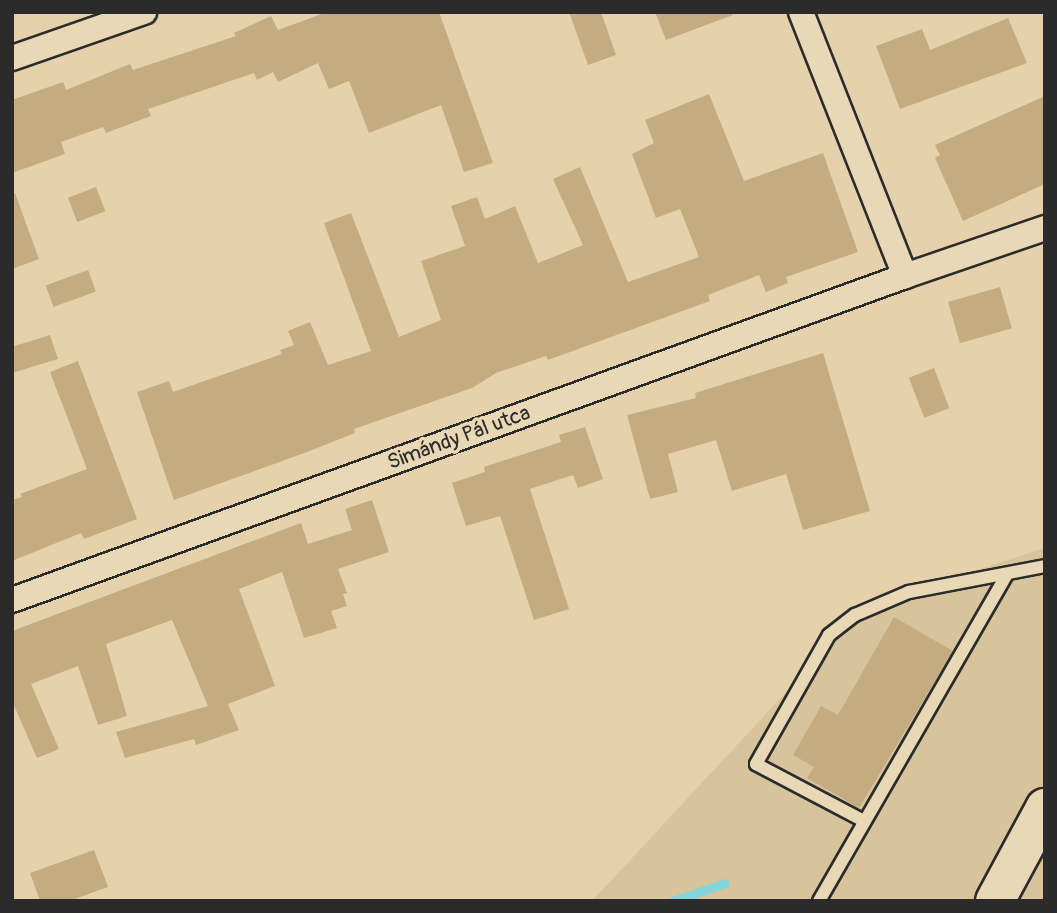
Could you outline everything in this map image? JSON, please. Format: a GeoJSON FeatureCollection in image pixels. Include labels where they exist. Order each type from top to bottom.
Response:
{"type":"FeatureCollection","features":[{"type":"Feature","properties":{"kind":"main road"},"geometry":{"type":"LineString","coordinates":[[995,901],[1045,808]]}},
{"type":"Feature","properties":{"kind":"street"},"geometry":{"type":"LineString","coordinates":[[12,58],[144,12]]}},
{"type":"Feature","properties":{"kind":"street"},"geometry":{"type":"LineString","coordinates":[[801,12],[905,276]]}},
{"type":"Feature","properties":{"kind":"street","name":"Simándy Pál utca"},"geometry":{"type":"LineString","coordinates":[[12,600],[905,276],[1045,228]]}},
{"type":"Feature","properties":{"kind":"lane"},"geometry":{"type":"LineString","coordinates":[[864,821],[757,764],[829,635],[855,615],[909,592],[1045,566]]}},
{"type":"Feature","properties":{"kind":"lane"},"geometry":{"type":"LineString","coordinates":[[818,901],[1007,574]]}},
{"type":"Feature","properties":{"kind":"shaded area"},"geometry":{"type":"Polygon","coordinates":[[[1045,548],[1045,901],[592,901],[867,605],[1045,548]]]}},
{"type":"Feature","properties":{"kind":"building"},"geometry":{"type":"Polygon","coordinates":[[[327,12],[439,12],[493,163],[464,172],[441,105],[369,133],[349,81],[329,89],[318,63],[278,82],[273,72],[257,80],[254,73],[148,109],[151,116],[106,133],[103,127],[61,142],[65,154],[12,173],[12,100],[63,82],[66,90],[130,64],[133,70],[236,36],[234,33],[271,16],[278,30],[327,12]]]}},
{"type":"Feature","properties":{"kind":"building"},"geometry":{"type":"Polygon","coordinates":[[[569,12],[601,12],[616,55],[588,65],[569,12]]]}},
{"type":"Feature","properties":{"kind":"building"},"geometry":{"type":"Polygon","coordinates":[[[655,12],[732,12],[733,15],[666,40],[655,12]]]}},
{"type":"Feature","properties":{"kind":"building"},"geometry":{"type":"Polygon","coordinates":[[[1008,18],[1027,63],[900,109],[876,46],[922,29],[930,50],[1008,18]]]}},
{"type":"Feature","properties":{"kind":"building"},"geometry":{"type":"Polygon","coordinates":[[[709,94],[744,181],[823,153],[858,252],[786,277],[788,283],[766,292],[759,275],[708,295],[710,301],[548,360],[546,356],[496,373],[472,388],[354,429],[355,433],[307,452],[174,500],[137,392],[169,381],[173,392],[282,354],[280,350],[294,345],[288,331],[310,322],[328,365],[371,351],[324,223],[351,213],[399,337],[441,320],[421,261],[465,246],[451,206],[477,197],[485,219],[515,206],[538,263],[583,245],[553,179],[580,167],[628,282],[699,257],[680,209],[656,218],[632,154],[654,143],[645,120],[709,94]]]}},
{"type":"Feature","properties":{"kind":"building"},"geometry":{"type":"Polygon","coordinates":[[[1045,96],[1045,184],[963,221],[935,158],[940,155],[935,145],[1045,96]]]}},
{"type":"Feature","properties":{"kind":"building"},"geometry":{"type":"Polygon","coordinates":[[[96,187],[105,211],[77,222],[68,198],[96,187]]]}},
{"type":"Feature","properties":{"kind":"building"},"geometry":{"type":"Polygon","coordinates":[[[15,193],[39,259],[12,269],[12,194],[15,193]]]}},
{"type":"Feature","properties":{"kind":"building"},"geometry":{"type":"Polygon","coordinates":[[[88,270],[96,292],[54,307],[46,285],[88,270]]]}},
{"type":"Feature","properties":{"kind":"building"},"geometry":{"type":"Polygon","coordinates":[[[1000,287],[1012,328],[960,343],[948,302],[1000,287]]]}},
{"type":"Feature","properties":{"kind":"building"},"geometry":{"type":"Polygon","coordinates":[[[50,335],[58,359],[12,373],[12,347],[50,335]]]}},
{"type":"Feature","properties":{"kind":"building"},"geometry":{"type":"Polygon","coordinates":[[[823,353],[870,511],[803,530],[786,474],[732,491],[716,440],[668,454],[678,492],[650,499],[627,415],[696,398],[695,393],[823,353]]]}},
{"type":"Feature","properties":{"kind":"building"},"geometry":{"type":"Polygon","coordinates":[[[78,361],[137,519],[84,539],[81,533],[12,561],[12,500],[22,497],[20,494],[87,469],[50,372],[78,361]]]}},
{"type":"Feature","properties":{"kind":"building"},"geometry":{"type":"Polygon","coordinates":[[[934,368],[949,408],[924,418],[909,378],[934,368]]]}},
{"type":"Feature","properties":{"kind":"building"},"geometry":{"type":"Polygon","coordinates":[[[585,427],[603,479],[578,488],[573,475],[530,489],[569,609],[534,620],[500,516],[466,526],[452,483],[485,472],[484,467],[561,442],[559,435],[585,427]]]}},
{"type":"Feature","properties":{"kind":"building"},"geometry":{"type":"Polygon","coordinates":[[[372,500],[389,552],[338,569],[347,593],[343,594],[347,606],[331,611],[337,628],[304,638],[282,572],[239,589],[275,686],[228,704],[239,730],[196,745],[194,739],[125,758],[116,732],[208,706],[172,620],[106,644],[127,716],[98,725],[78,666],[31,684],[59,749],[37,758],[12,701],[12,631],[301,523],[308,544],[352,530],[345,509],[372,500]]]}},
{"type":"Feature","properties":{"kind":"building"},"geometry":{"type":"Polygon","coordinates":[[[894,617],[953,651],[859,808],[807,778],[814,767],[793,755],[821,706],[838,715],[894,617]]]}},
{"type":"Feature","properties":{"kind":"building"},"geometry":{"type":"Polygon","coordinates":[[[94,850],[108,887],[69,901],[40,901],[30,873],[94,850]]]}},
{"type":"Feature","properties":{"kind":"waterway"},"geometry":{"type":"LineString","coordinates":[[672,901],[725,883]]}}]}
